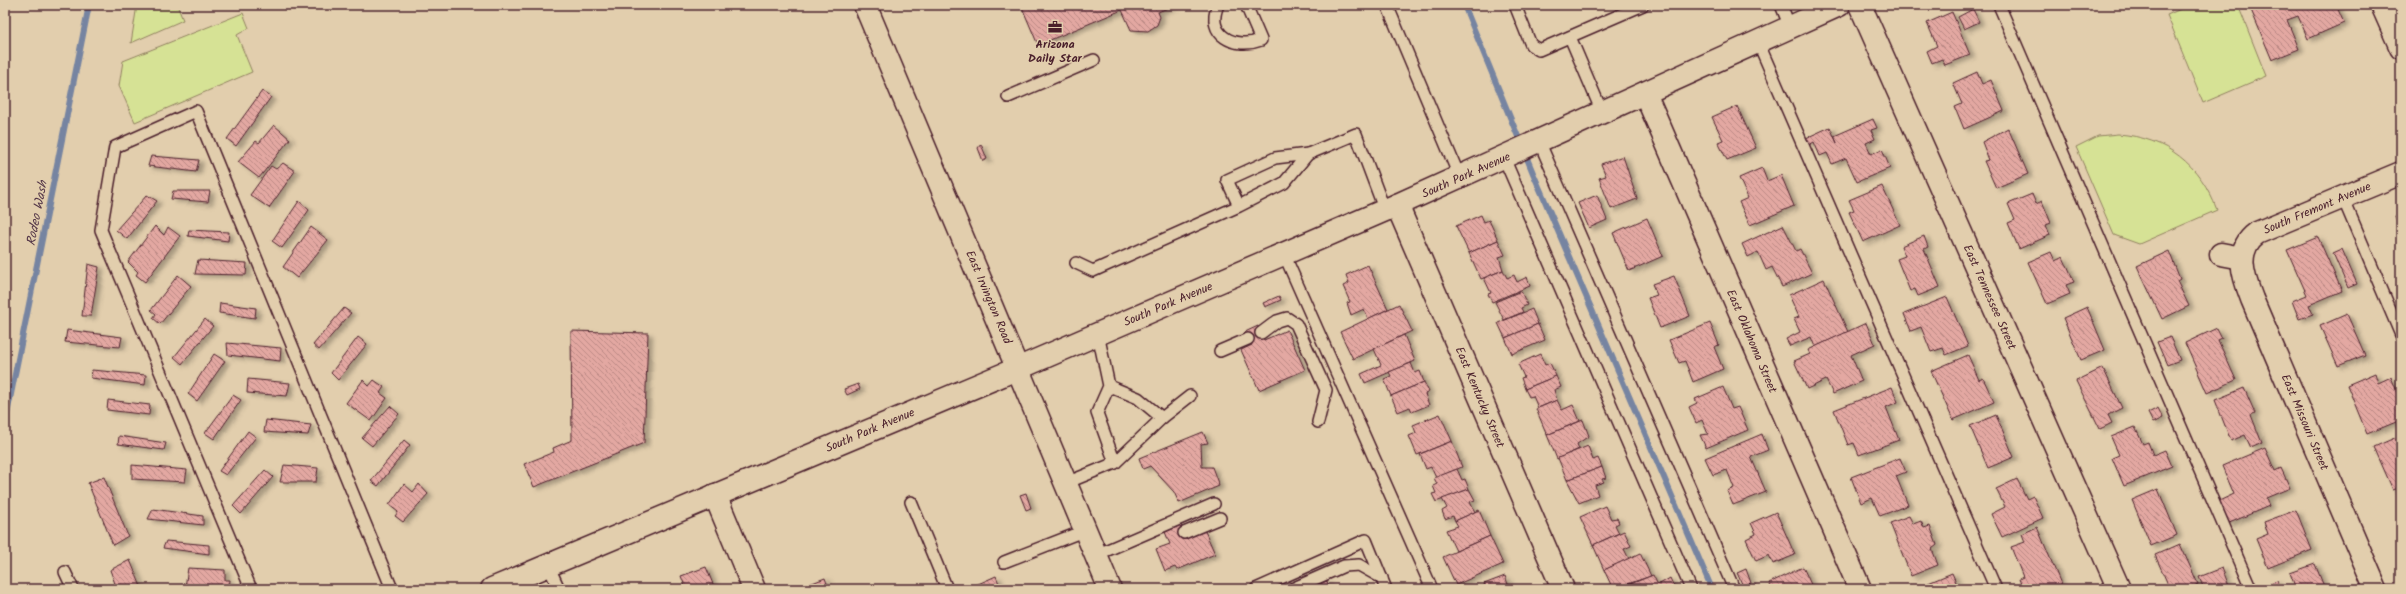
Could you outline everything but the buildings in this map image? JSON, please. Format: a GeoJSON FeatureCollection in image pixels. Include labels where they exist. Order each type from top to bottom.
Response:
{"type":"FeatureCollection","features":[{"type":"Feature","properties":{"kind":"street","name":"East Irvington Road"},"geometry":{"type":"LineString","coordinates":[[865,5],[1019,368],[1110,589]]}},
{"type":"Feature","properties":{"kind":"street","name":"South Park Avenue"},"geometry":{"type":"LineString","coordinates":[[495,588],[1019,368],[1391,208],[1839,5]]}},
{"type":"Feature","properties":{"kind":"street","name":"East Tennessee Street"},"geometry":{"type":"LineString","coordinates":[[1860,5],[2119,589]]}},
{"type":"Feature","properties":{"kind":"street"},"geometry":{"type":"LineString","coordinates":[[2382,5],[2398,34]]}},
{"type":"Feature","properties":{"kind":"street","name":"East Oklahoma Street"},"geometry":{"type":"LineString","coordinates":[[1645,93],[1860,589]]}},
{"type":"Feature","properties":{"kind":"street","name":"South Fremont Avenue"},"geometry":{"type":"LineString","coordinates":[[2235,255],[2256,233],[2344,198],[2401,173]]}},
{"type":"Feature","properties":{"kind":"street","name":"East Kentucky Street"},"geometry":{"type":"LineString","coordinates":[[1391,208],[1563,589]]}},
{"type":"Feature","properties":{"kind":"street","name":"East Missouri Street"},"geometry":{"type":"LineString","coordinates":[[2235,255],[2242,266],[2247,286],[2376,589]]}},
{"type":"Feature","properties":{"kind":"street"},"geometry":{"type":"LineString","coordinates":[[715,495],[754,589]]}},
{"type":"Feature","properties":{"kind":"lane"},"geometry":{"type":"LineString","coordinates":[[1218,5],[1215,19],[1218,28],[1224,38],[1240,45],[1261,40],[1246,5]]}},
{"type":"Feature","properties":{"kind":"lane"},"geometry":{"type":"LineString","coordinates":[[1387,5],[1460,178]]}},
{"type":"Feature","properties":{"kind":"lane"},"geometry":{"type":"LineString","coordinates":[[1515,5],[1531,45],[1539,50],[1643,5]]}},
{"type":"Feature","properties":{"kind":"lane"},"geometry":{"type":"LineString","coordinates":[[1780,5],[1790,27]]}},
{"type":"Feature","properties":{"kind":"lane"},"geometry":{"type":"LineString","coordinates":[[1999,5],[2252,589]]}},
{"type":"Feature","properties":{"kind":"lane"},"geometry":{"type":"LineString","coordinates":[[1570,37],[1602,112]]}},
{"type":"Feature","properties":{"kind":"lane"},"geometry":{"type":"LineString","coordinates":[[1758,42],[1996,589]]}},
{"type":"Feature","properties":{"kind":"lane"},"geometry":{"type":"LineString","coordinates":[[1008,97],[1094,60]]}},
{"type":"Feature","properties":{"kind":"lane"},"geometry":{"type":"LineString","coordinates":[[251,589],[100,230],[115,147],[196,111],[392,589]]}},
{"type":"Feature","properties":{"kind":"lane"},"geometry":{"type":"LineString","coordinates":[[1239,206],[1227,180],[1275,158],[1308,154],[1356,134],[1391,208]]}},
{"type":"Feature","properties":{"kind":"lane"},"geometry":{"type":"LineString","coordinates":[[1538,142],[1734,589]]}},
{"type":"Feature","properties":{"kind":"lane"},"geometry":{"type":"LineString","coordinates":[[1076,263],[1093,270],[1239,206],[1284,183],[1308,154]]}},
{"type":"Feature","properties":{"kind":"lane"},"geometry":{"type":"LineString","coordinates":[[1508,156],[1691,589]]}},
{"type":"Feature","properties":{"kind":"lane"},"geometry":{"type":"LineString","coordinates":[[2344,198],[2401,335]]}},
{"type":"Feature","properties":{"kind":"lane"},"geometry":{"type":"LineString","coordinates":[[1284,254],[1432,589]]}},
{"type":"Feature","properties":{"kind":"lane"},"geometry":{"type":"LineString","coordinates":[[1261,333],[1277,322],[1287,318],[1296,324],[1326,390],[1318,422]]}},
{"type":"Feature","properties":{"kind":"lane"},"geometry":{"type":"LineString","coordinates":[[1098,334],[1109,386],[1097,413],[1115,463]]}},
{"type":"Feature","properties":{"kind":"lane"},"geometry":{"type":"LineString","coordinates":[[1220,351],[1248,339]]}},
{"type":"Feature","properties":{"kind":"lane"},"geometry":{"type":"LineString","coordinates":[[1109,386],[1138,398],[1162,418]]}},
{"type":"Feature","properties":{"kind":"lane"},"geometry":{"type":"LineString","coordinates":[[1066,483],[1115,463],[1162,418],[1190,396]]}},
{"type":"Feature","properties":{"kind":"lane"},"geometry":{"type":"LineString","coordinates":[[911,502],[947,589]]}},
{"type":"Feature","properties":{"kind":"lane"},"geometry":{"type":"LineString","coordinates":[[1096,555],[1214,504]]}},
{"type":"Feature","properties":{"kind":"lane"},"geometry":{"type":"LineString","coordinates":[[1184,533],[1220,518]]}},
{"type":"Feature","properties":{"kind":"lane"},"geometry":{"type":"LineString","coordinates":[[1004,562],[1086,530]]}},
{"type":"Feature","properties":{"kind":"lane"},"geometry":{"type":"LineString","coordinates":[[1256,589],[1366,540],[1386,589]]}},
{"type":"Feature","properties":{"kind":"lane"},"geometry":{"type":"LineString","coordinates":[[548,565],[559,589]]}},
{"type":"Feature","properties":{"kind":"lane"},"geometry":{"type":"LineString","coordinates":[[1292,589],[1344,566],[1359,565],[1382,578]]}},
{"type":"Feature","properties":{"kind":"lane"},"geometry":{"type":"LineString","coordinates":[[65,572],[73,589]]}},
{"type":"Feature","properties":{"kind":"green space"},"geometry":{"type":"Polygon","coordinates":[[[137,5],[177,5],[183,20],[131,43],[137,5]]]}},
{"type":"Feature","properties":{"kind":"green space"},"geometry":{"type":"Polygon","coordinates":[[[2190,5],[2238,5],[2266,76],[2203,103],[2167,15],[2190,5]]]}},
{"type":"Feature","properties":{"kind":"green space"},"geometry":{"type":"Polygon","coordinates":[[[243,13],[249,28],[237,35],[252,72],[135,122],[119,86],[123,61],[243,13]]]}},
{"type":"Feature","properties":{"kind":"green space"},"geometry":{"type":"Polygon","coordinates":[[[2118,134],[2152,141],[2180,156],[2201,179],[2217,210],[2139,244],[2114,235],[2076,147],[2098,136],[2118,134]]]}},
{"type":"Feature","properties":{"kind":"waterway","name":"Rodeo Wash"},"geometry":{"type":"LineString","coordinates":[[5,424],[89,5]]}},
{"type":"Feature","properties":{"kind":"waterway"},"geometry":{"type":"LineString","coordinates":[[1464,5],[1533,173],[1712,589]]}},
{"type":"Feature","properties":{"kind":"place","name":"Arizona Daily Star"},"geometry":{"type":"Point","coordinates":[1055,27]}}]}
